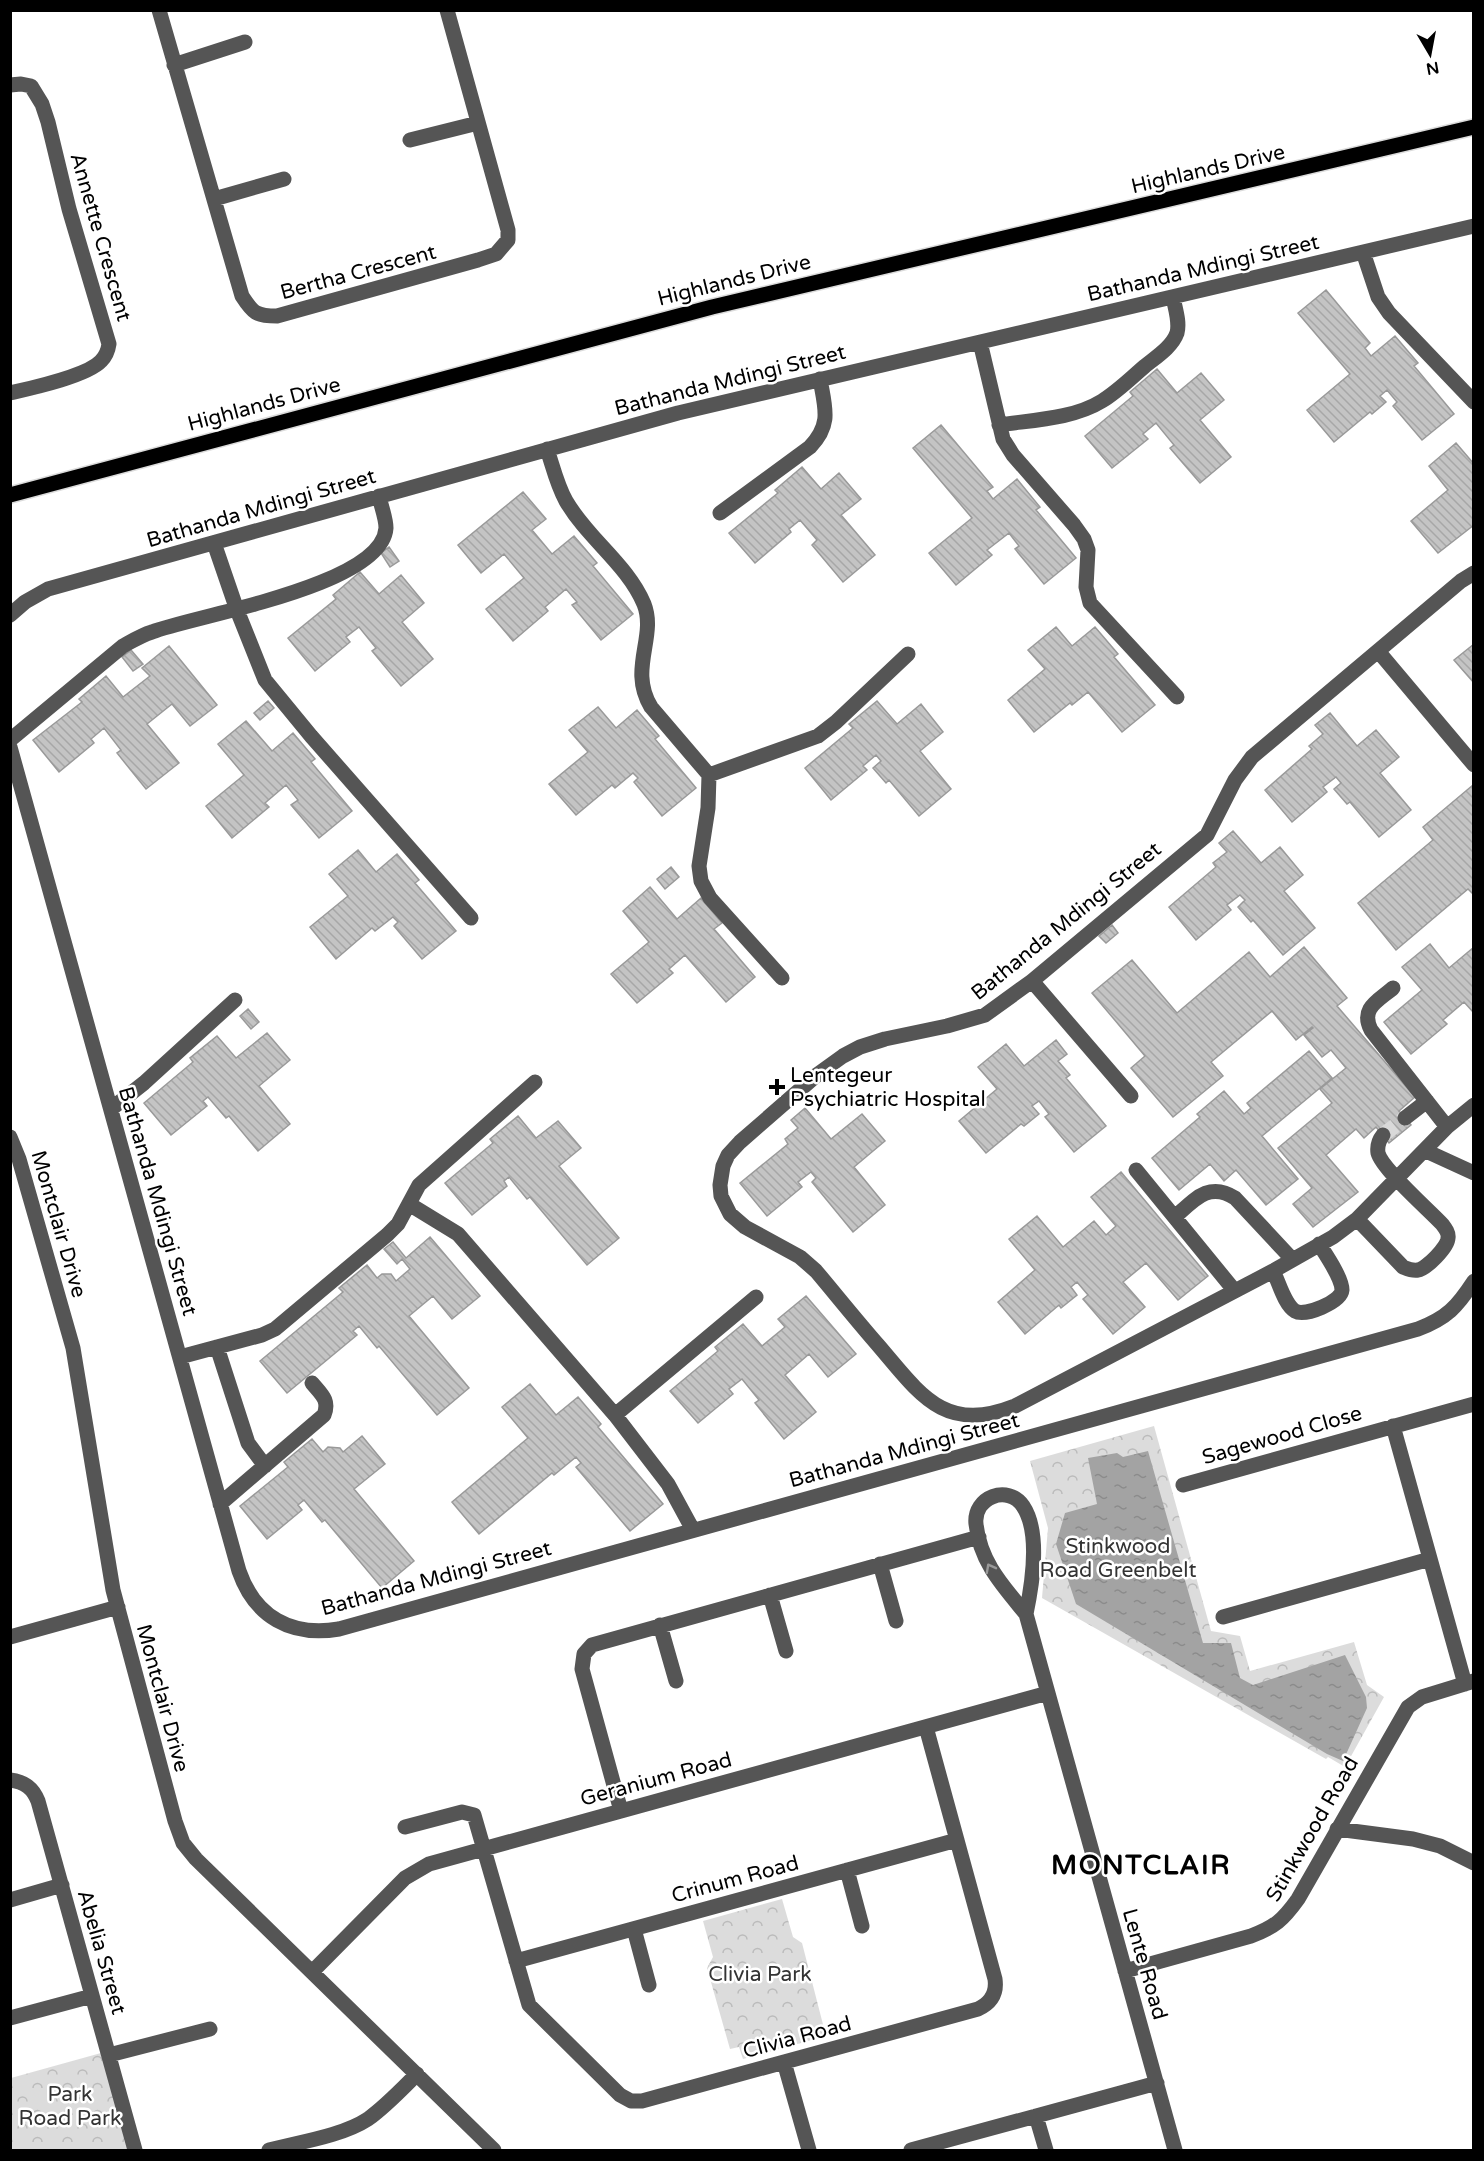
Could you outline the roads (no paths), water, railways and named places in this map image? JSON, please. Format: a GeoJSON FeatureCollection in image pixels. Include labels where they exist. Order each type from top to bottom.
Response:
{"type":"FeatureCollection","features":[{"type":"Feature","properties":{"kind":"main road","name":"Highlands Drive"},"geometry":{"type":"LineString","coordinates":[[10,495],[712,307],[1473,128]]}},
{"type":"Feature","properties":{"kind":"street","name":"Bertha Crescent"},"geometry":{"type":"LineString","coordinates":[[159,10],[242,296],[251,310],[262,316],[292,313],[467,264],[496,254],[508,240],[508,230],[447,10]]}},
{"type":"Feature","properties":{"kind":"street"},"geometry":{"type":"LineString","coordinates":[[174,65],[245,42]]}},
{"type":"Feature","properties":{"kind":"street","name":"Annette Crescent"},"geometry":{"type":"LineString","coordinates":[[10,85],[21,84],[31,87],[42,104],[69,209],[109,344],[107,353],[100,362],[87,371],[10,393]]}},
{"type":"Feature","properties":{"kind":"street"},"geometry":{"type":"LineString","coordinates":[[410,140],[478,123]]}},
{"type":"Feature","properties":{"kind":"street"},"geometry":{"type":"LineString","coordinates":[[214,199],[284,179]]}},
{"type":"Feature","properties":{"kind":"street","name":"Bathanda Mdingi Street"},"geometry":{"type":"LineString","coordinates":[[10,615],[25,602],[48,589],[678,412],[1473,226]]}},
{"type":"Feature","properties":{"kind":"street"},"geometry":{"type":"LineString","coordinates":[[1363,252],[1378,297],[1389,313],[1473,402]]}},
{"type":"Feature","properties":{"kind":"street"},"geometry":{"type":"LineString","coordinates":[[999,425],[1058,416],[1089,408],[1103,401],[1160,354],[1173,340],[1178,322],[1173,297]]}},
{"type":"Feature","properties":{"kind":"street"},"geometry":{"type":"LineString","coordinates":[[980,342],[1003,439],[1013,455],[1084,539],[1088,550],[1086,587],[1090,603],[1177,697]]}},
{"type":"Feature","properties":{"kind":"street"},"geometry":{"type":"LineString","coordinates":[[720,513],[810,447],[821,435],[825,409],[820,379]]}},
{"type":"Feature","properties":{"kind":"street"},"geometry":{"type":"LineString","coordinates":[[547,449],[557,481],[567,502],[627,576],[645,606],[647,619],[641,686],[645,698],[709,775],[708,808],[699,866],[701,881],[710,898],[782,978]]}},
{"type":"Feature","properties":{"kind":"street"},"geometry":{"type":"LineString","coordinates":[[10,740],[123,646],[152,631],[237,610],[330,579],[354,567],[380,543],[386,528],[379,496]]}},
{"type":"Feature","properties":{"kind":"street"},"geometry":{"type":"LineString","coordinates":[[214,543],[255,659],[265,680],[311,736],[471,918]]}},
{"type":"Feature","properties":{"kind":"street","name":"Bathanda Mdingi Street"},"geometry":{"type":"LineString","coordinates":[[1473,573],[1252,757],[1235,780],[1207,835],[1032,981],[985,1015],[860,1047],[818,1074],[728,1155],[723,1166],[721,1196],[730,1214],[745,1227],[801,1257],[816,1271],[918,1393],[943,1409],[976,1416],[1015,1406],[1320,1244],[1357,1219],[1447,1127],[1473,1106]]}},
{"type":"Feature","properties":{"kind":"street"},"geometry":{"type":"LineString","coordinates":[[1378,651],[1473,765]]}},
{"type":"Feature","properties":{"kind":"street"},"geometry":{"type":"LineString","coordinates":[[709,775],[818,736],[908,654]]}},
{"type":"Feature","properties":{"kind":"street","name":"Bathanda Mdingi Street"},"geometry":{"type":"LineString","coordinates":[[10,747],[239,1571],[251,1597],[272,1617],[297,1629],[311,1631],[339,1629],[1418,1329],[1447,1315],[1456,1307],[1473,1281]]}},
{"type":"Feature","properties":{"kind":"street"},"geometry":{"type":"LineString","coordinates":[[1032,981],[1131,1096]]}},
{"type":"Feature","properties":{"kind":"street"},"geometry":{"type":"LineString","coordinates":[[1393,988],[1371,1007],[1366,1015],[1366,1022],[1447,1127]]}},
{"type":"Feature","properties":{"kind":"street"},"geometry":{"type":"LineString","coordinates":[[111,1109],[144,1083],[235,1000]]}},
{"type":"Feature","properties":{"kind":"street"},"geometry":{"type":"LineString","coordinates":[[180,1357],[262,1335],[275,1329],[387,1236],[398,1224],[419,1185],[536,1082]]}},
{"type":"Feature","properties":{"kind":"street"},"geometry":{"type":"LineString","coordinates":[[1405,1118],[1427,1101]]}},
{"type":"Feature","properties":{"kind":"street"},"geometry":{"type":"LineString","coordinates":[[1357,1219],[1403,1267],[1413,1270],[1421,1270],[1428,1265],[1447,1244],[1447,1232],[1442,1224],[1380,1157],[1378,1145],[1383,1135]]}},
{"type":"Feature","properties":{"kind":"street","name":"Montclair Drive"},"geometry":{"type":"LineString","coordinates":[[10,1137],[19,1159],[73,1348],[118,1608],[175,1821],[183,1843],[196,1859],[494,2151]]}},
{"type":"Feature","properties":{"kind":"street"},"geometry":{"type":"LineString","coordinates":[[1426,1151],[1473,1173]]}},
{"type":"Feature","properties":{"kind":"street"},"geometry":{"type":"LineString","coordinates":[[1136,1170],[1234,1290]]}},
{"type":"Feature","properties":{"kind":"street"},"geometry":{"type":"LineString","coordinates":[[1175,1217],[1201,1194],[1223,1192],[1235,1198],[1292,1259]]}},
{"type":"Feature","properties":{"kind":"street"},"geometry":{"type":"LineString","coordinates":[[409,1204],[458,1234],[615,1414],[668,1484],[693,1530]]}},
{"type":"Feature","properties":{"kind":"street"},"geometry":{"type":"LineString","coordinates":[[1273,1271],[1290,1306],[1299,1313],[1308,1313],[1334,1302],[1342,1290],[1340,1280],[1320,1244]]}},
{"type":"Feature","properties":{"kind":"street"},"geometry":{"type":"LineString","coordinates":[[615,1414],[756,1297]]}},
{"type":"Feature","properties":{"kind":"street"},"geometry":{"type":"LineString","coordinates":[[218,1347],[248,1443],[264,1466]]}},
{"type":"Feature","properties":{"kind":"street"},"geometry":{"type":"LineString","coordinates":[[220,1503],[324,1415],[327,1406],[325,1398],[312,1383]]}},
{"type":"Feature","properties":{"kind":"street","name":"Sagewood Close"},"geometry":{"type":"LineString","coordinates":[[1183,1485],[1473,1404]]}},
{"type":"Feature","properties":{"kind":"street"},"geometry":{"type":"LineString","coordinates":[[1393,1426],[1430,1559],[1469,1683]]}},
{"type":"Feature","properties":{"kind":"street","name":"Lente Road"},"geometry":{"type":"LineString","coordinates":[[1026,1614],[1033,1573],[1032,1535],[1023,1506],[1013,1497],[993,1496],[986,1499],[977,1510],[976,1518],[982,1551],[995,1577],[1026,1614],[1175,2151]]}},
{"type":"Feature","properties":{"kind":"street"},"geometry":{"type":"LineString","coordinates":[[621,1811],[582,1662],[584,1654],[592,1645],[979,1537]]}},
{"type":"Feature","properties":{"kind":"street"},"geometry":{"type":"LineString","coordinates":[[1223,1617],[1430,1559]]}},
{"type":"Feature","properties":{"kind":"street"},"geometry":{"type":"LineString","coordinates":[[880,1564],[896,1621]]}},
{"type":"Feature","properties":{"kind":"street"},"geometry":{"type":"LineString","coordinates":[[770,1595],[786,1651]]}},
{"type":"Feature","properties":{"kind":"street"},"geometry":{"type":"LineString","coordinates":[[10,1637],[118,1608]]}},
{"type":"Feature","properties":{"kind":"street"},"geometry":{"type":"LineString","coordinates":[[660,1625],[676,1682]]}},
{"type":"Feature","properties":{"kind":"street","name":"Stinkwood Road"},"geometry":{"type":"LineString","coordinates":[[1125,1971],[1251,1936],[1270,1929],[1284,1918],[1298,1899],[1408,1707],[1422,1697],[1469,1683]]}},
{"type":"Feature","properties":{"kind":"street","name":"Geranium Road"},"geometry":{"type":"LineString","coordinates":[[312,1972],[412,1872],[429,1863],[1048,1693]]}},
{"type":"Feature","properties":{"kind":"street","name":"Clivia Road"},"geometry":{"type":"LineString","coordinates":[[405,1827],[462,1812],[474,1815],[526,2000],[532,2009],[620,2095],[631,2101],[642,2101],[978,2009],[989,2002],[995,1991],[995,1979],[926,1727]]}},
{"type":"Feature","properties":{"kind":"street","name":"Abelia Street"},"geometry":{"type":"LineString","coordinates":[[10,1780],[27,1786],[36,1796],[135,2151]]}},
{"type":"Feature","properties":{"kind":"street"},"geometry":{"type":"LineString","coordinates":[[1337,1829],[1440,1845],[1473,1863]]}},
{"type":"Feature","properties":{"kind":"street","name":"Crinum Road"},"geometry":{"type":"LineString","coordinates":[[516,1961],[957,1840]]}},
{"type":"Feature","properties":{"kind":"street"},"geometry":{"type":"LineString","coordinates":[[846,1870],[862,1926]]}},
{"type":"Feature","properties":{"kind":"street"},"geometry":{"type":"LineString","coordinates":[[10,1900],[62,1885]]}},
{"type":"Feature","properties":{"kind":"street"},"geometry":{"type":"LineString","coordinates":[[634,1929],[649,1984]]}},
{"type":"Feature","properties":{"kind":"street"},"geometry":{"type":"LineString","coordinates":[[10,2018],[92,1996]]}},
{"type":"Feature","properties":{"kind":"street"},"geometry":{"type":"LineString","coordinates":[[109,2055],[210,2029]]}},
{"type":"Feature","properties":{"kind":"street"},"geometry":{"type":"LineString","coordinates":[[784,2062],[808,2151]]}},
{"type":"Feature","properties":{"kind":"street"},"geometry":{"type":"LineString","coordinates":[[269,2151],[292,2148],[366,2120],[384,2107],[417,2074]]}},
{"type":"Feature","properties":{"kind":"street"},"geometry":{"type":"LineString","coordinates":[[921,2149],[1156,2083]]}},
{"type":"Feature","properties":{"kind":"street"},"geometry":{"type":"LineString","coordinates":[[1036,2116],[1046,2151]]}},
{"type":"Feature","properties":{"kind":"water","name":"Stinkwood Road Greenbelt"},"geometry":{"type":"Polygon","coordinates":[[[1148,1451],[1203,1643],[1231,1643],[1240,1678],[1253,1685],[1345,1655],[1366,1697],[1367,1708],[1343,1761],[1327,1754],[1076,1604],[1056,1544],[1065,1513],[1097,1504],[1088,1458],[1117,1453],[1123,1457],[1148,1451]]]}},
{"type":"Feature","properties":{"kind":"tunnel"},"geometry":{"type":"LineString","coordinates":[[1383,1135],[1405,1118]]}},
{"type":"Feature","properties":{"kind":"place","name":"Lentegeur Psychiatric Hospital"},"geometry":{"type":"Point","coordinates":[777,1087]}},
{"type":"Feature","properties":{"kind":"district","name":"MONTCLAIR"},"geometry":{"type":"Point","coordinates":[1141,1865]}},
{"type":"Feature","properties":{"kind":"park label","name":"Clivia Park"},"geometry":{"type":"Point","coordinates":[760,1974]}},
{"type":"Feature","properties":{"kind":"park label","name":"Park Road Park"},"geometry":{"type":"Point","coordinates":[70,2106]}}]}
